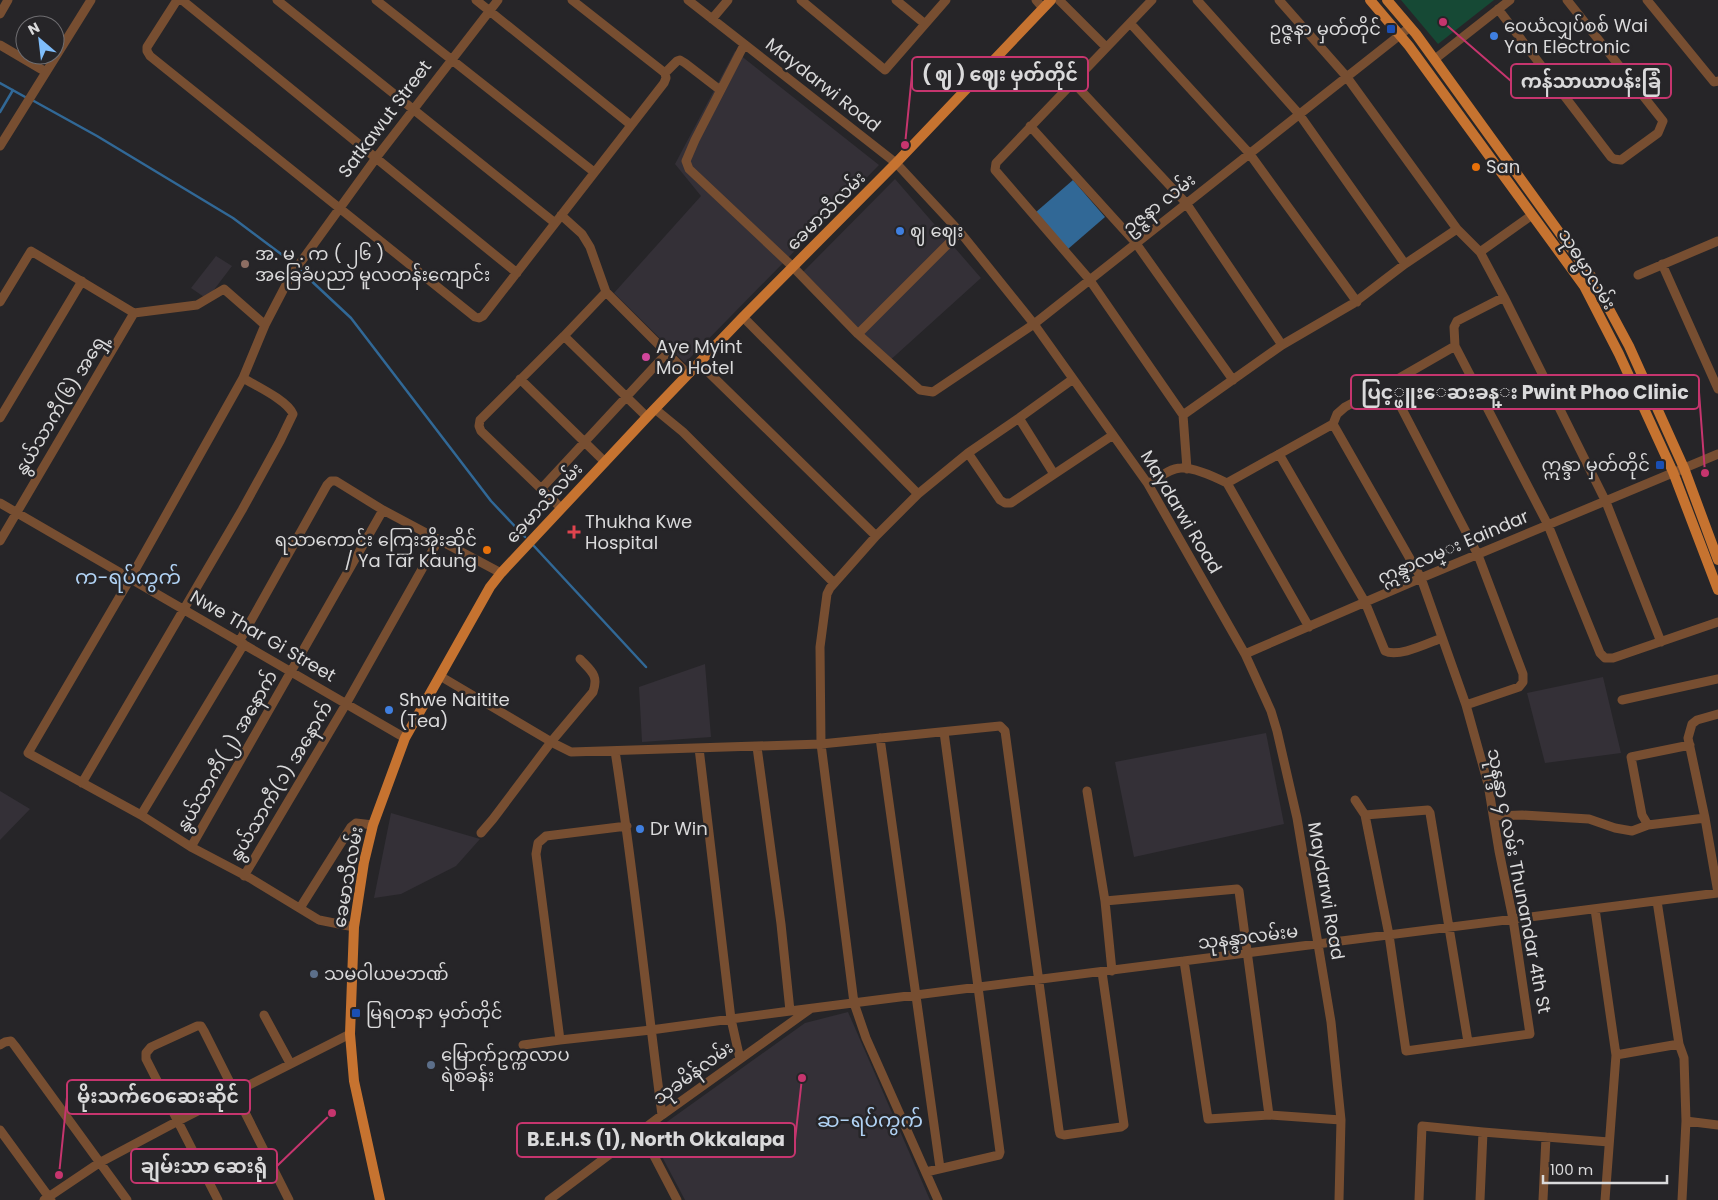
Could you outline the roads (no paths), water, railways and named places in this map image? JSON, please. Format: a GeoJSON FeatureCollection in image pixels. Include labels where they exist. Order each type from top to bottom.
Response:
{"type":"FeatureCollection","features":[{"type":"Feature","properties":{"kind":"main road","name":"သုဓမ္မာလမ်း"},"geometry":{"type":"LineString","coordinates":[[1370,0],[1400,35],[1584,286],[1619,354],[1674,472],[1718,590]]}},
{"type":"Feature","properties":{"kind":"main road","name":"သုဓမ္မာလမ်း"},"geometry":{"type":"LineString","coordinates":[[1387,0],[1435,59],[1593,279],[1630,346],[1684,468],[1718,560]]}},
{"type":"Feature","properties":{"kind":"main road","name":"ခေမာသီလမ်း"},"geometry":{"type":"LineString","coordinates":[[380,1200],[354,1081],[350,1034],[354,928],[364,862],[373,825],[405,738],[490,587],[502,573],[646,417],[896,163],[1044,2]]}},
{"type":"Feature","properties":{"kind":"street"},"geometry":{"type":"LineString","coordinates":[[0,14],[8,0]]}},
{"type":"Feature","properties":{"kind":"street"},"geometry":{"type":"LineString","coordinates":[[0,146],[91,0]]}},
{"type":"Feature","properties":{"kind":"street"},"geometry":{"type":"LineString","coordinates":[[177,0],[148,47],[147,51],[150,56],[338,209],[475,317],[479,318],[483,316],[517,273],[666,78],[665,72],[572,0]]}},
{"type":"Feature","properties":{"kind":"street"},"geometry":{"type":"LineString","coordinates":[[182,0],[517,273]]}},
{"type":"Feature","properties":{"kind":"street"},"geometry":{"type":"LineString","coordinates":[[277,0],[555,223]]}},
{"type":"Feature","properties":{"kind":"street"},"geometry":{"type":"LineString","coordinates":[[376,0],[594,172]]}},
{"type":"Feature","properties":{"kind":"street"},"geometry":{"type":"LineString","coordinates":[[476,0],[631,125]]}},
{"type":"Feature","properties":{"kind":"street","name":"Satkawut Street"},"geometry":{"type":"LineString","coordinates":[[82,784],[28,753],[130,579],[243,378],[265,325],[290,277],[376,158],[498,0]]}},
{"type":"Feature","properties":{"kind":"street","name":"Maydarwi Road"},"geometry":{"type":"LineString","coordinates":[[688,0],[896,163],[960,232],[1034,324],[1148,484],[1245,654],[1271,711],[1277,732],[1296,818],[1318,944],[1331,1022],[1342,1120],[1340,1200]]}},
{"type":"Feature","properties":{"kind":"street"},"geometry":{"type":"LineString","coordinates":[[712,18],[728,0]]}},
{"type":"Feature","properties":{"kind":"street"},"geometry":{"type":"LineString","coordinates":[[801,0],[885,70],[946,0]]}},
{"type":"Feature","properties":{"kind":"street"},"geometry":{"type":"LineString","coordinates":[[896,0],[925,24]]}},
{"type":"Feature","properties":{"kind":"street"},"geometry":{"type":"LineString","coordinates":[[1058,0],[1106,47]]}},
{"type":"Feature","properties":{"kind":"street"},"geometry":{"type":"LineString","coordinates":[[1152,0],[1030,126],[996,163],[995,170],[1089,279],[1183,415],[1187,469]]}},
{"type":"Feature","properties":{"kind":"street"},"geometry":{"type":"LineString","coordinates":[[1197,0],[1299,114],[1405,264]]}},
{"type":"Feature","properties":{"kind":"street"},"geometry":{"type":"LineString","coordinates":[[1279,0],[1346,76],[1456,229],[1480,252],[1606,502],[1661,642]]}},
{"type":"Feature","properties":{"kind":"street"},"geometry":{"type":"LineString","coordinates":[[1435,59],[1510,0]]}},
{"type":"Feature","properties":{"kind":"street"},"geometry":{"type":"LineString","coordinates":[[1498,9],[1611,157],[1620,160],[1658,133],[1663,121],[1567,0]]}},
{"type":"Feature","properties":{"kind":"street"},"geometry":{"type":"LineString","coordinates":[[1647,0],[1714,82],[1718,81]]}},
{"type":"Feature","properties":{"kind":"street"},"geometry":{"type":"LineString","coordinates":[[1130,23],[1249,153],[1356,302]]}},
{"type":"Feature","properties":{"kind":"street","name":"ဥဇ္ဇနာ လမ်း"},"geometry":{"type":"LineString","coordinates":[[858,334],[920,390],[933,392],[1034,324],[1135,242],[1410,27]]}},
{"type":"Feature","properties":{"kind":"street"},"geometry":{"type":"LineString","coordinates":[[0,45],[46,72]]}},
{"type":"Feature","properties":{"kind":"street"},"geometry":{"type":"LineString","coordinates":[[744,45],[695,140],[686,161],[687,165],[793,267],[858,334],[960,232]]}},
{"type":"Feature","properties":{"kind":"street"},"geometry":{"type":"LineString","coordinates":[[665,72],[675,62],[680,60],[720,90]]}},
{"type":"Feature","properties":{"kind":"street"},"geometry":{"type":"LineString","coordinates":[[1073,82],[1186,203],[1282,345]]}},
{"type":"Feature","properties":{"kind":"street"},"geometry":{"type":"LineString","coordinates":[[1030,126],[1135,242],[1233,380]]}},
{"type":"Feature","properties":{"kind":"street"},"geometry":{"type":"LineString","coordinates":[[561,215],[582,234],[590,247],[606,292],[688,374]]}},
{"type":"Feature","properties":{"kind":"street"},"geometry":{"type":"LineString","coordinates":[[1480,252],[1532,215]]}},
{"type":"Feature","properties":{"kind":"street"},"geometry":{"type":"LineString","coordinates":[[1183,415],[1282,345],[1356,302],[1405,264],[1456,229]]}},
{"type":"Feature","properties":{"kind":"street"},"geometry":{"type":"LineString","coordinates":[[1638,274],[1718,242]]}},
{"type":"Feature","properties":{"kind":"street"},"geometry":{"type":"LineString","coordinates":[[0,302],[31,251],[134,313],[197,305],[224,289],[265,325]]}},
{"type":"Feature","properties":{"kind":"street"},"geometry":{"type":"LineString","coordinates":[[1662,264],[1718,389]]}},
{"type":"Feature","properties":{"kind":"street"},"geometry":{"type":"LineString","coordinates":[[0,418],[82,281]]}},
{"type":"Feature","properties":{"kind":"street"},"geometry":{"type":"LineString","coordinates":[[562,508],[480,431],[480,420],[606,292]]}},
{"type":"Feature","properties":{"kind":"street"},"geometry":{"type":"LineString","coordinates":[[1504,297],[1457,321],[1454,327],[1455,346],[1548,526],[1600,653],[1604,658],[1613,658],[1718,622]]}},
{"type":"Feature","properties":{"kind":"street","name":"နွယ်သာကီ(၆) အရှေ့"},"geometry":{"type":"LineString","coordinates":[[0,541],[134,313]]}},
{"type":"Feature","properties":{"kind":"street"},"geometry":{"type":"LineString","coordinates":[[743,317],[918,494]]}},
{"type":"Feature","properties":{"kind":"street"},"geometry":{"type":"LineString","coordinates":[[564,336],[646,417]]}},
{"type":"Feature","properties":{"kind":"street"},"geometry":{"type":"LineString","coordinates":[[1227,483],[1333,424],[1337,414],[1345,407],[1455,346]]}},
{"type":"Feature","properties":{"kind":"street"},"geometry":{"type":"LineString","coordinates":[[540,489],[667,353]]}},
{"type":"Feature","properties":{"kind":"street"},"geometry":{"type":"LineString","coordinates":[[699,363],[876,536]]}},
{"type":"Feature","properties":{"kind":"street"},"geometry":{"type":"LineString","coordinates":[[243,378],[275,397],[290,409],[293,414],[242,510],[82,784],[141,815],[191,847],[315,918],[354,928]]}},
{"type":"Feature","properties":{"kind":"street"},"geometry":{"type":"LineString","coordinates":[[520,379],[605,462]]}},
{"type":"Feature","properties":{"kind":"street"},"geometry":{"type":"LineString","coordinates":[[938,1200],[866,1038],[854,1003],[820,744],[820,647],[827,594],[834,583],[876,536],[918,494],[968,453],[1073,379]]}},
{"type":"Feature","properties":{"kind":"street"},"geometry":{"type":"LineString","coordinates":[[1389,384],[1478,555],[1524,674],[1523,682],[1519,687],[1466,705]]}},
{"type":"Feature","properties":{"kind":"street"},"geometry":{"type":"LineString","coordinates":[[655,409],[683,432],[834,583]]}},
{"type":"Feature","properties":{"kind":"street"},"geometry":{"type":"LineString","coordinates":[[1019,418],[1054,474]]}},
{"type":"Feature","properties":{"kind":"street","name":"သုနန္ဒာ ၄ လမ်း Thunandar 4th St"},"geometry":{"type":"LineString","coordinates":[[1333,424],[1421,578],[1466,705],[1488,784],[1513,920],[1530,1034],[1468,1042]]}},
{"type":"Feature","properties":{"kind":"street"},"geometry":{"type":"LineString","coordinates":[[968,453],[1000,500],[1005,503],[1011,503],[1113,435]]}},
{"type":"Feature","properties":{"kind":"street"},"geometry":{"type":"LineString","coordinates":[[1279,454],[1365,602],[1383,647],[1388,652],[1399,653],[1442,638]]}},
{"type":"Feature","properties":{"kind":"street","name":"ဣန္ဒာလမ္း Eaindar"},"geometry":{"type":"LineString","coordinates":[[1245,654],[1718,454]]}},
{"type":"Feature","properties":{"kind":"street"},"geometry":{"type":"LineString","coordinates":[[1148,484],[1171,471],[1181,468],[1213,476],[1227,483],[1308,627]]}},
{"type":"Feature","properties":{"kind":"street"},"geometry":{"type":"LineString","coordinates":[[141,815],[242,643],[327,485],[331,481],[336,481],[383,510],[502,573]]}},
{"type":"Feature","properties":{"kind":"street","name":"Nwe Thar Gi Street"},"geometry":{"type":"LineString","coordinates":[[0,503],[405,738]]}},
{"type":"Feature","properties":{"kind":"street","name":"နွယ်သာကီ(၂) အနောက်"},"geometry":{"type":"LineString","coordinates":[[191,847],[383,510]]}},
{"type":"Feature","properties":{"kind":"street","name":"နွယ်သာကီ(၁) အနောက်"},"geometry":{"type":"LineString","coordinates":[[244,876],[346,704],[439,539]]}},
{"type":"Feature","properties":{"kind":"street"},"geometry":{"type":"LineString","coordinates":[[481,832],[593,692],[596,686],[594,674],[580,659]]}},
{"type":"Feature","properties":{"kind":"street"},"geometry":{"type":"LineString","coordinates":[[440,676],[571,752],[820,744],[1000,726],[1005,731],[1060,1134],[1064,1135],[1122,1127],[1124,1125],[1102,972]]}},
{"type":"Feature","properties":{"kind":"street"},"geometry":{"type":"LineString","coordinates":[[1622,700],[1718,679]]}},
{"type":"Feature","properties":{"kind":"street"},"geometry":{"type":"LineString","coordinates":[[1718,714],[1698,720],[1692,724],[1688,738],[1706,818],[1718,893]]}},
{"type":"Feature","properties":{"kind":"street"},"geometry":{"type":"LineString","coordinates":[[926,1172],[1000,1154],[944,732]]}},
{"type":"Feature","properties":{"kind":"street"},"geometry":{"type":"LineString","coordinates":[[880,738],[940,1168]]}},
{"type":"Feature","properties":{"kind":"street"},"geometry":{"type":"LineString","coordinates":[[1648,825],[1642,814],[1631,757],[1690,745]]}},
{"type":"Feature","properties":{"kind":"street"},"geometry":{"type":"LineString","coordinates":[[757,747],[781,924],[790,1011]]}},
{"type":"Feature","properties":{"kind":"street"},"geometry":{"type":"LineString","coordinates":[[699,748],[731,1019],[740,1059]]}},
{"type":"Feature","properties":{"kind":"street"},"geometry":{"type":"LineString","coordinates":[[615,750],[627,826],[662,1115]]}},
{"type":"Feature","properties":{"kind":"street"},"geometry":{"type":"LineString","coordinates":[[1087,791],[1105,901],[1112,971]]}},
{"type":"Feature","properties":{"kind":"street"},"geometry":{"type":"LineString","coordinates":[[1355,800],[1365,815],[1389,935],[1406,1051],[1468,1042],[1430,813],[1428,810],[1365,815]]}},
{"type":"Feature","properties":{"kind":"street"},"geometry":{"type":"LineString","coordinates":[[1494,816],[1589,819],[1615,828],[1632,831],[1648,825],[1706,818]]}},
{"type":"Feature","properties":{"kind":"street"},"geometry":{"type":"LineString","coordinates":[[300,908],[351,827],[356,823],[373,825]]}},
{"type":"Feature","properties":{"kind":"street"},"geometry":{"type":"LineString","coordinates":[[560,1040],[536,854],[538,843],[546,836],[627,826]]}},
{"type":"Feature","properties":{"kind":"street"},"geometry":{"type":"LineString","coordinates":[[1105,901],[1237,889],[1241,893],[1246,954],[1269,1115]]}},
{"type":"Feature","properties":{"kind":"street","name":"သုနန္ဒာလမ်းမ"},"geometry":{"type":"LineString","coordinates":[[523,1045],[1718,893]]}},
{"type":"Feature","properties":{"kind":"street"},"geometry":{"type":"LineString","coordinates":[[1657,901],[1679,1044],[1684,1058],[1686,1121],[1682,1200]]}},
{"type":"Feature","properties":{"kind":"street"},"geometry":{"type":"LineString","coordinates":[[1595,909],[1616,1055],[1605,1200]]}},
{"type":"Feature","properties":{"kind":"street"},"geometry":{"type":"LineString","coordinates":[[1184,961],[1208,1119],[1269,1115],[1342,1120]]}},
{"type":"Feature","properties":{"kind":"street","name":"သုခမိန်လမ်း"},"geometry":{"type":"LineString","coordinates":[[549,1200],[662,1115],[810,1009]]}},
{"type":"Feature","properties":{"kind":"street"},"geometry":{"type":"LineString","coordinates":[[264,1015],[290,1063]]}},
{"type":"Feature","properties":{"kind":"street"},"geometry":{"type":"LineString","coordinates":[[218,1200],[146,1059],[146,1052],[151,1047],[197,1026],[201,1026],[289,1200]]}},
{"type":"Feature","properties":{"kind":"street"},"geometry":{"type":"LineString","coordinates":[[0,1130],[48,1199],[99,1163],[290,1063],[350,1034]]}},
{"type":"Feature","properties":{"kind":"street"},"geometry":{"type":"LineString","coordinates":[[0,1046],[5,1042],[11,1041],[127,1200]]}},
{"type":"Feature","properties":{"kind":"street"},"geometry":{"type":"LineString","coordinates":[[1616,1055],[1679,1044]]}},
{"type":"Feature","properties":{"kind":"street"},"geometry":{"type":"LineString","coordinates":[[1686,1121],[1718,1124]]}},
{"type":"Feature","properties":{"kind":"street"},"geometry":{"type":"LineString","coordinates":[[1419,1200],[1422,1126],[1609,1142]]}},
{"type":"Feature","properties":{"kind":"street"},"geometry":{"type":"LineString","coordinates":[[641,1132],[677,1200]]}},
{"type":"Feature","properties":{"kind":"street"},"geometry":{"type":"LineString","coordinates":[[1480,1200],[1483,1132]]}},
{"type":"Feature","properties":{"kind":"street"},"geometry":{"type":"LineString","coordinates":[[1543,1200],[1546,1137]]}},
{"type":"Feature","properties":{"kind":"water"},"geometry":{"type":"Polygon","coordinates":[[[1073,180],[1105,217],[1068,249],[1036,212],[1073,180]]]}},
{"type":"Feature","properties":{"kind":"waterway"},"geometry":{"type":"LineString","coordinates":[[0,83],[27,98]]}},
{"type":"Feature","properties":{"kind":"waterway"},"geometry":{"type":"LineString","coordinates":[[0,112],[13,90]]}},
{"type":"Feature","properties":{"kind":"waterway"},"geometry":{"type":"LineString","coordinates":[[32,100],[97,136],[233,218],[289,260],[351,318],[491,501],[525,537]]}},
{"type":"Feature","properties":{"kind":"waterway"},"geometry":{"type":"LineString","coordinates":[[533,545],[646,667]]}},
{"type":"Feature","properties":{"kind":"place","name":"ကန်သာယာပန်းခြံ"},"geometry":{"type":"Point","coordinates":[1443,22]}},
{"type":"Feature","properties":{"kind":"place","name":"ဥဇ္ဇနာ မှတ်တိုင်"},"geometry":{"type":"Point","coordinates":[1391,29]}},
{"type":"Feature","properties":{"kind":"place","name":"ဝေယံလျှပ်စစ် Wai Yan Electronic"},"geometry":{"type":"Point","coordinates":[1494,36]}},
{"type":"Feature","properties":{"kind":"place","name":"( ဈ ) ဈေး မှတ်တိုင်"},"geometry":{"type":"Point","coordinates":[905,145]}},
{"type":"Feature","properties":{"kind":"place","name":"San"},"geometry":{"type":"Point","coordinates":[1476,167]}},
{"type":"Feature","properties":{"kind":"place","name":"ဈ ဈေး"},"geometry":{"type":"Point","coordinates":[900,231]}},
{"type":"Feature","properties":{"kind":"place","name":"အ. မ . က ( ၂၆ ) အခြေခံပညာ မူလတန်းကျောင်း"},"geometry":{"type":"Point","coordinates":[245,264]}},
{"type":"Feature","properties":{"kind":"place","name":"Aye Myint Mo Hotel"},"geometry":{"type":"Point","coordinates":[646,357]}},
{"type":"Feature","properties":{"kind":"place","name":"ဣန္ဒာ မှတ်တိုင်"},"geometry":{"type":"Point","coordinates":[1660,465]}},
{"type":"Feature","properties":{"kind":"place","name":"ပြင့္ဖူးေဆးခန္း Pwint Phoo Clinic"},"geometry":{"type":"Point","coordinates":[1705,473]}},
{"type":"Feature","properties":{"kind":"place","name":"Thukha Kwe Hospital"},"geometry":{"type":"Point","coordinates":[574,532]}},
{"type":"Feature","properties":{"kind":"place","name":"ရသာကောင်း ကြေးအိုးဆိုင် / Ya Tar Kaung"},"geometry":{"type":"Point","coordinates":[487,550]}},
{"type":"Feature","properties":{"kind":"place","name":"Shwe Naitite (Tea)"},"geometry":{"type":"Point","coordinates":[389,710]}},
{"type":"Feature","properties":{"kind":"place","name":"Dr Win"},"geometry":{"type":"Point","coordinates":[640,829]}},
{"type":"Feature","properties":{"kind":"place","name":"သမဝါယမဘဏ်"},"geometry":{"type":"Point","coordinates":[314,974]}},
{"type":"Feature","properties":{"kind":"place","name":"မြရတနာ မှတ်တိုင်"},"geometry":{"type":"Point","coordinates":[356,1013]}},
{"type":"Feature","properties":{"kind":"place","name":"မြောက်ဥက္ကလာပ ရဲစခန်း"},"geometry":{"type":"Point","coordinates":[431,1065]}},
{"type":"Feature","properties":{"kind":"place","name":"B.E.H.S (1), North Okkalapa"},"geometry":{"type":"Point","coordinates":[802,1078]}},
{"type":"Feature","properties":{"kind":"place","name":"ချမ်းသာ ဆေးရုံ"},"geometry":{"type":"Point","coordinates":[332,1113]}},
{"type":"Feature","properties":{"kind":"place","name":"မိုးသက်ဝေဆေးဆိုင်"},"geometry":{"type":"Point","coordinates":[59,1175]}},
{"type":"Feature","properties":{"kind":"district","name":"က-ရပ်ကွက်"},"geometry":{"type":"Point","coordinates":[128,577]}},
{"type":"Feature","properties":{"kind":"district","name":"ဆ-ရပ်ကွက်"},"geometry":{"type":"Point","coordinates":[870,1120]}}]}
